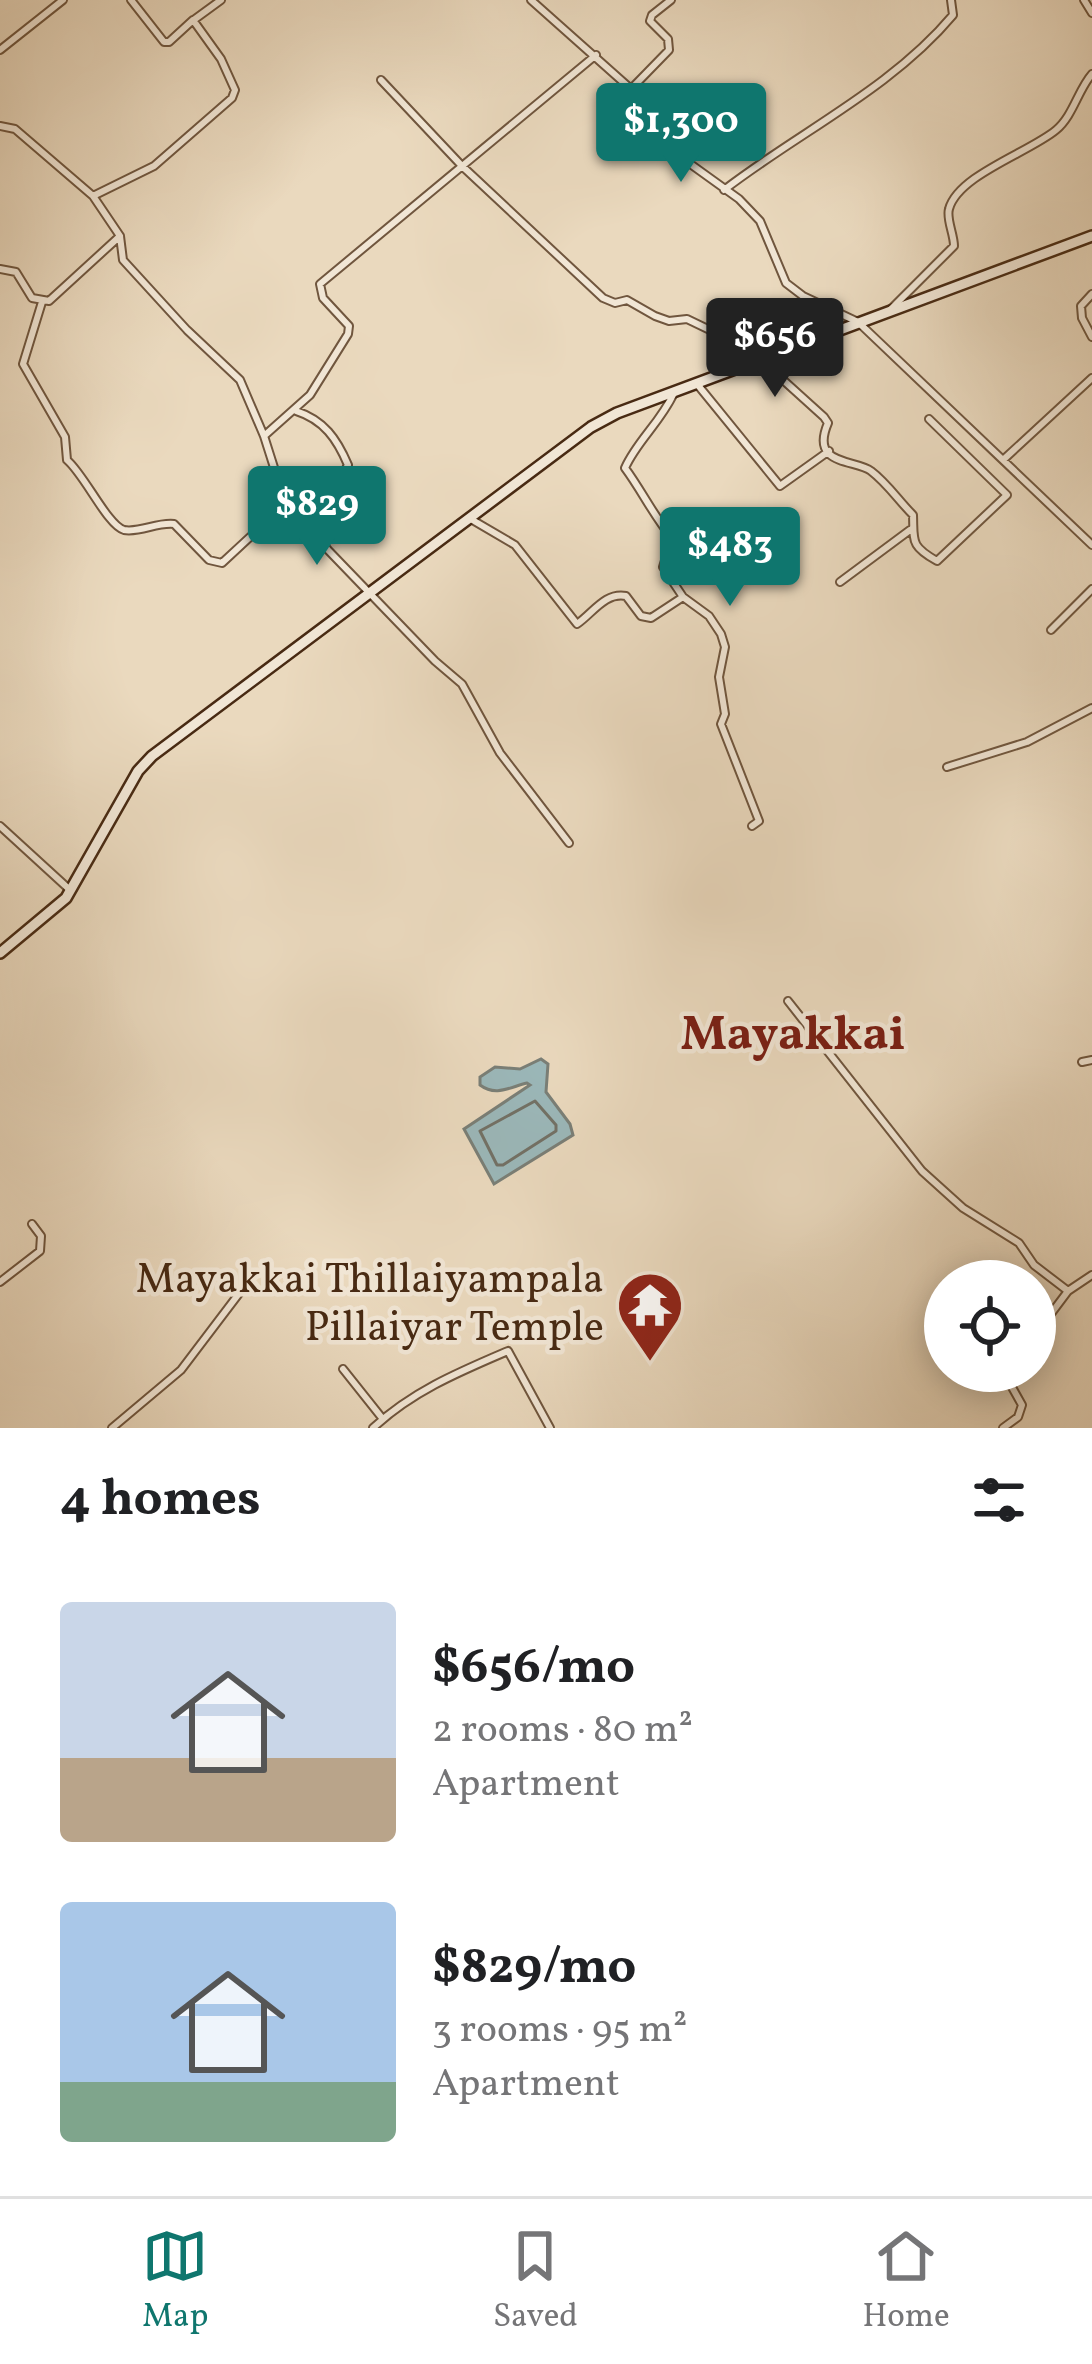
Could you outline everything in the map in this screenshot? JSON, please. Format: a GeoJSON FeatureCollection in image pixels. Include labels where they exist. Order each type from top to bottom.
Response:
{"type":"FeatureCollection","features":[{"type":"Feature","properties":{"kind":"street"},"geometry":{"type":"LineString","coordinates":[[0,50],[63,0]]}},
{"type":"Feature","properties":{"kind":"street"},"geometry":{"type":"LineString","coordinates":[[130,0],[169,42],[221,0]]}},
{"type":"Feature","properties":{"kind":"street"},"geometry":{"type":"LineString","coordinates":[[531,0],[631,88],[664,145],[760,221],[787,283],[803,296],[858,322],[1092,545]]}},
{"type":"Feature","properties":{"kind":"street"},"geometry":{"type":"LineString","coordinates":[[631,88],[669,50],[668,39],[650,21],[671,0]]}},
{"type":"Feature","properties":{"kind":"street"},"geometry":{"type":"LineString","coordinates":[[724,190],[887,76],[938,32],[953,3],[964,0]]}},
{"type":"Feature","properties":{"kind":"street"},"geometry":{"type":"LineString","coordinates":[[1084,0],[1092,13]]}},
{"type":"Feature","properties":{"kind":"street"},"geometry":{"type":"LineString","coordinates":[[93,196],[154,166],[232,98],[235,90],[221,59],[194,20]]}},
{"type":"Feature","properties":{"kind":"street"},"geometry":{"type":"LineString","coordinates":[[264,436],[296,411],[348,334],[349,326],[323,298],[320,284],[596,56]]}},
{"type":"Feature","properties":{"kind":"street"},"geometry":{"type":"LineString","coordinates":[[889,311],[954,246],[947,214],[954,198],[999,160],[1032,149],[1062,125],[1092,74]]}},
{"type":"Feature","properties":{"kind":"street"},"geometry":{"type":"LineString","coordinates":[[381,80],[462,166],[603,298],[615,303],[627,300],[669,321],[687,320],[761,360],[824,417],[828,423],[822,436],[829,451],[848,467],[860,464],[869,469],[913,515],[910,530],[916,546],[939,560],[1007,495],[929,419]]}},
{"type":"Feature","properties":{"kind":"street"},"geometry":{"type":"LineString","coordinates":[[0,126],[16,129],[93,196],[120,236],[123,260],[240,380],[277,477],[300,514],[328,550],[462,684],[500,753],[569,844]]}},
{"type":"Feature","properties":{"kind":"street"},"geometry":{"type":"LineString","coordinates":[[0,269],[16,272],[32,298],[49,302],[120,236]]}},
{"type":"Feature","properties":{"kind":"street"},"geometry":{"type":"LineString","coordinates":[[0,953],[70,890],[138,771],[152,756],[591,427],[617,412],[1092,236]]}},
{"type":"Feature","properties":{"kind":"street"},"geometry":{"type":"LineString","coordinates":[[1092,294],[1081,306],[1092,337]]}},
{"type":"Feature","properties":{"kind":"street"},"geometry":{"type":"LineString","coordinates":[[42,302],[22,364],[65,437],[67,460],[80,470],[113,524],[127,530],[174,524],[209,560],[222,562],[291,500]]}},
{"type":"Feature","properties":{"kind":"street"},"geometry":{"type":"LineString","coordinates":[[1003,460],[1092,379]]}},
{"type":"Feature","properties":{"kind":"street"},"geometry":{"type":"LineString","coordinates":[[697,384],[780,487],[829,451]]}},
{"type":"Feature","properties":{"kind":"street"},"geometry":{"type":"LineString","coordinates":[[674,393],[662,419],[625,468],[647,508],[672,538],[663,567],[683,597],[709,616],[721,634],[725,647],[719,677],[725,714],[721,724],[751,793],[759,821],[752,826]]}},
{"type":"Feature","properties":{"kind":"street"},"geometry":{"type":"LineString","coordinates":[[296,411],[312,416],[337,439],[348,465],[338,482],[300,514]]}},
{"type":"Feature","properties":{"kind":"street"},"geometry":{"type":"LineString","coordinates":[[469,518],[515,544],[577,624],[618,595],[626,596],[641,616],[651,618],[683,597]]}},
{"type":"Feature","properties":{"kind":"street"},"geometry":{"type":"LineString","coordinates":[[840,582],[910,530]]}},
{"type":"Feature","properties":{"kind":"street"},"geometry":{"type":"LineString","coordinates":[[1052,630],[1092,589]]}},
{"type":"Feature","properties":{"kind":"street"},"geometry":{"type":"LineString","coordinates":[[947,767],[1027,742],[1092,708]]}},
{"type":"Feature","properties":{"kind":"street"},"geometry":{"type":"LineString","coordinates":[[0,826],[70,890]]}},
{"type":"Feature","properties":{"kind":"street"},"geometry":{"type":"LineString","coordinates":[[788,1001],[922,1171],[963,1208],[1019,1244],[1034,1265],[1068,1291]]}},
{"type":"Feature","properties":{"kind":"street"},"geometry":{"type":"LineString","coordinates":[[1082,1062],[1092,1060]]}},
{"type":"Feature","properties":{"kind":"street"},"geometry":{"type":"LineString","coordinates":[[0,1282],[40,1251],[41,1236],[32,1224]]}},
{"type":"Feature","properties":{"kind":"street"},"geometry":{"type":"LineString","coordinates":[[1056,1307],[1068,1291],[1092,1275]]}},
{"type":"Feature","properties":{"kind":"street"},"geometry":{"type":"LineString","coordinates":[[112,1428],[181,1370],[247,1283]]}},
{"type":"Feature","properties":{"kind":"street"},"geometry":{"type":"LineString","coordinates":[[374,1428],[428,1387],[508,1351],[550,1428]]}},
{"type":"Feature","properties":{"kind":"street"},"geometry":{"type":"LineString","coordinates":[[343,1370],[383,1419]]}},
{"type":"Feature","properties":{"kind":"street"},"geometry":{"type":"LineString","coordinates":[[1004,1428],[1018,1417],[1022,1405],[1015,1392]]}},
{"type":"Feature","properties":{"kind":"water"},"geometry":{"type":"Polygon","coordinates":[[[541,1059],[548,1064],[546,1092],[573,1135],[494,1184],[464,1129],[530,1085],[492,1090],[480,1085],[480,1077],[495,1067],[520,1069],[541,1059]]]}},
{"type":"Feature","properties":{"kind":"place","name":"Mayakkai Thillaiyampala Pillaiyar Temple"},"geometry":{"type":"Point","coordinates":[650,1364]}},
{"type":"Feature","properties":{"kind":"district","name":"Mayakkai"},"geometry":{"type":"Point","coordinates":[793,1036]}}]}
